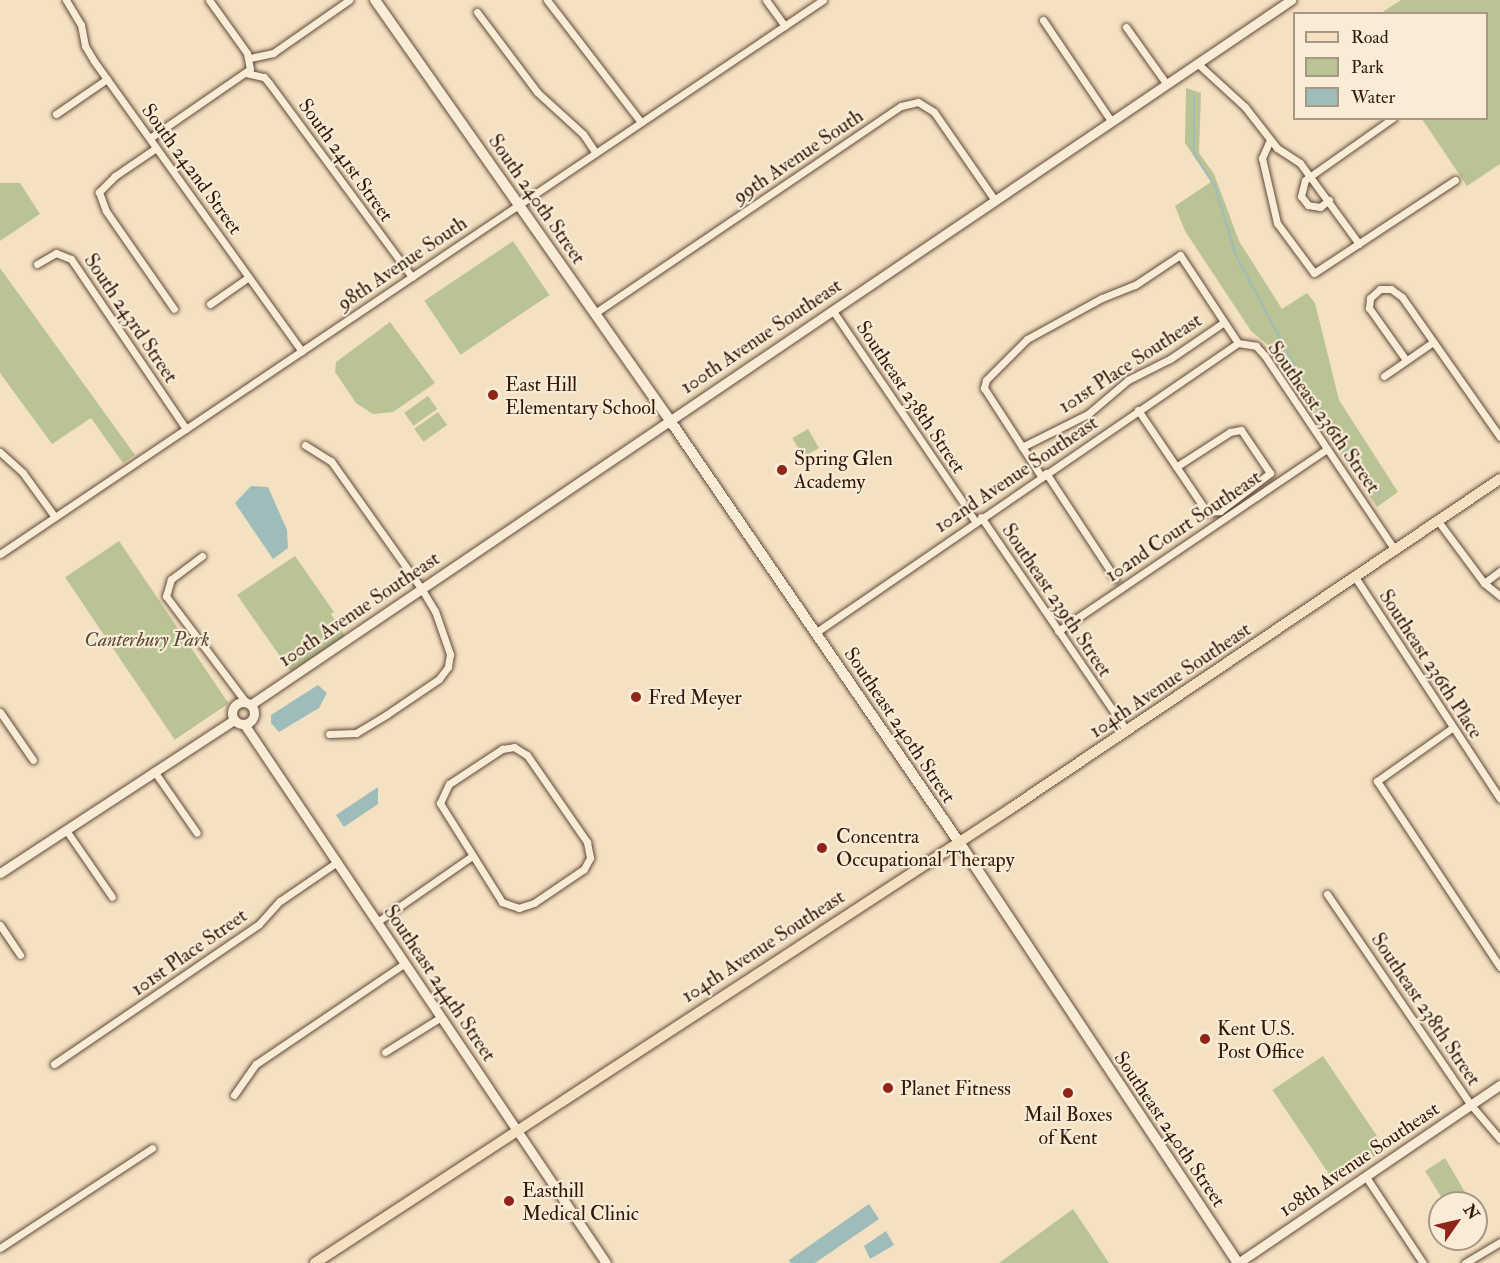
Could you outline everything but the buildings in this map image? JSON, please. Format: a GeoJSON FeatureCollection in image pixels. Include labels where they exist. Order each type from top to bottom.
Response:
{"type":"FeatureCollection","features":[{"type":"Feature","properties":{"kind":"main road","name":"South 240th Street"},"geometry":{"type":"LineString","coordinates":[[375,0],[669,419]]}},
{"type":"Feature","properties":{"kind":"main road","name":"Southeast 240th Street"},"geometry":{"type":"LineString","coordinates":[[669,419],[959,842],[1238,1263]]}},
{"type":"Feature","properties":{"kind":"main road","name":"104th Avenue Southeast"},"geometry":{"type":"LineString","coordinates":[[315,1263],[1127,731],[1500,479]]}},
{"type":"Feature","properties":{"kind":"street","name":"South 242nd Street"},"geometry":{"type":"LineString","coordinates":[[66,0],[81,25],[88,52],[302,351]]}},
{"type":"Feature","properties":{"kind":"street"},"geometry":{"type":"LineString","coordinates":[[209,0],[250,61]]}},
{"type":"Feature","properties":{"kind":"street"},"geometry":{"type":"LineString","coordinates":[[250,61],[273,53],[349,0]]}},
{"type":"Feature","properties":{"kind":"street"},"geometry":{"type":"LineString","coordinates":[[547,0],[641,122]]}},
{"type":"Feature","properties":{"kind":"street"},"geometry":{"type":"LineString","coordinates":[[766,0],[785,26]]}},
{"type":"Feature","properties":{"kind":"street","name":"98th Avenue South"},"geometry":{"type":"LineString","coordinates":[[0,554],[823,0]]}},
{"type":"Feature","properties":{"kind":"street","name":"100th Avenue Southeast"},"geometry":{"type":"LineString","coordinates":[[248,702],[421,588],[1291,0]]}},
{"type":"Feature","properties":{"kind":"street"},"geometry":{"type":"LineString","coordinates":[[477,12],[537,92],[583,134],[595,152]]}},
{"type":"Feature","properties":{"kind":"street"},"geometry":{"type":"LineString","coordinates":[[1043,20],[1111,121]]}},
{"type":"Feature","properties":{"kind":"street"},"geometry":{"type":"LineString","coordinates":[[1126,27],[1166,83]]}},
{"type":"Feature","properties":{"kind":"street"},"geometry":{"type":"LineString","coordinates":[[150,138],[246,73],[250,61]]}},
{"type":"Feature","properties":{"kind":"street"},"geometry":{"type":"LineString","coordinates":[[1197,63],[1245,107],[1270,140],[1310,175],[1359,244]]}},
{"type":"Feature","properties":{"kind":"street","name":"South 241st Street"},"geometry":{"type":"LineString","coordinates":[[246,73],[264,77],[269,83],[412,277]]}},
{"type":"Feature","properties":{"kind":"street"},"geometry":{"type":"LineString","coordinates":[[56,114],[107,79]]}},
{"type":"Feature","properties":{"kind":"street","name":"99th Avenue South"},"geometry":{"type":"LineString","coordinates":[[595,313],[901,106],[918,102],[934,112],[994,199]]}},
{"type":"Feature","properties":{"kind":"street"},"geometry":{"type":"LineString","coordinates":[[1329,200],[1320,207],[1304,202],[1301,190],[1310,175],[1390,120]]}},
{"type":"Feature","properties":{"kind":"street"},"geometry":{"type":"LineString","coordinates":[[1270,140],[1262,158],[1277,223],[1314,273],[1455,180]]}},
{"type":"Feature","properties":{"kind":"street"},"geometry":{"type":"LineString","coordinates":[[156,148],[115,176],[99,192],[106,211],[174,309]]}},
{"type":"Feature","properties":{"kind":"street"},"geometry":{"type":"LineString","coordinates":[[1318,186],[1322,166]]}},
{"type":"Feature","properties":{"kind":"street","name":"South 243rd Street"},"geometry":{"type":"LineString","coordinates":[[37,264],[56,253],[71,259],[186,429]]}},
{"type":"Feature","properties":{"kind":"street","name":"Southeast 236th Street"},"geometry":{"type":"LineString","coordinates":[[1022,447],[984,388],[986,380],[1027,339],[1135,285],[1180,255],[1238,343],[1256,346],[1395,550]]}},
{"type":"Feature","properties":{"kind":"street"},"geometry":{"type":"LineString","coordinates":[[210,304],[249,277]]}},
{"type":"Feature","properties":{"kind":"street"},"geometry":{"type":"LineString","coordinates":[[1406,360],[1369,308],[1376,292],[1389,288],[1398,292],[1500,437]]}},
{"type":"Feature","properties":{"kind":"street","name":"Southeast 238th Street"},"geometry":{"type":"LineString","coordinates":[[832,311],[962,501]]}},
{"type":"Feature","properties":{"kind":"street","name":"101st Place Southeast"},"geometry":{"type":"LineString","coordinates":[[1022,447],[1088,414],[1128,380],[1170,358],[1224,322]]}},
{"type":"Feature","properties":{"kind":"street"},"geometry":{"type":"LineString","coordinates":[[1384,376],[1433,342]]}},
{"type":"Feature","properties":{"kind":"street","name":"102nd Avenue Southeast"},"geometry":{"type":"LineString","coordinates":[[815,633],[978,519],[1238,343]]}},
{"type":"Feature","properties":{"kind":"street"},"geometry":{"type":"LineString","coordinates":[[1138,410],[1176,467]]}},
{"type":"Feature","properties":{"kind":"street","name":"102nd Court Southeast"},"geometry":{"type":"LineString","coordinates":[[1235,430],[1246,434],[1269,470],[1267,478],[1211,513],[1204,508],[1176,467],[1235,430]]}},
{"type":"Feature","properties":{"kind":"street"},"geometry":{"type":"LineString","coordinates":[[304,445],[331,461],[421,588],[447,641],[449,663],[439,679],[360,731],[346,736],[329,734]]}},
{"type":"Feature","properties":{"kind":"street"},"geometry":{"type":"LineString","coordinates":[[1022,447],[1115,578]]}},
{"type":"Feature","properties":{"kind":"street","name":"102nd Court Southeast"},"geometry":{"type":"LineString","coordinates":[[1058,631],[1327,449]]}},
{"type":"Feature","properties":{"kind":"street"},"geometry":{"type":"LineString","coordinates":[[0,452],[24,473],[55,517]]}},
{"type":"Feature","properties":{"kind":"street"},"geometry":{"type":"LineString","coordinates":[[968,511],[978,519]]}},
{"type":"Feature","properties":{"kind":"street","name":"Southeast 239th Street"},"geometry":{"type":"LineString","coordinates":[[978,519],[1127,731]]}},
{"type":"Feature","properties":{"kind":"street"},"geometry":{"type":"LineString","coordinates":[[1438,521],[1484,583],[1500,596]]}},
{"type":"Feature","properties":{"kind":"street"},"geometry":{"type":"LineString","coordinates":[[202,556],[171,579],[166,596],[248,702],[254,710],[244,724],[237,725],[232,721],[231,716],[248,702]]}},
{"type":"Feature","properties":{"kind":"street"},"geometry":{"type":"LineString","coordinates":[[1484,583],[1500,571]]}},
{"type":"Feature","properties":{"kind":"street","name":"Southeast 236th Place"},"geometry":{"type":"LineString","coordinates":[[1354,577],[1500,798]]}},
{"type":"Feature","properties":{"kind":"street"},"geometry":{"type":"LineString","coordinates":[[0,712],[33,760]]}},
{"type":"Feature","properties":{"kind":"street"},"geometry":{"type":"LineString","coordinates":[[0,873],[232,721]]}},
{"type":"Feature","properties":{"kind":"street","name":"Southeast 244th Street"},"geometry":{"type":"LineString","coordinates":[[244,724],[606,1263]]}},
{"type":"Feature","properties":{"kind":"street"},"geometry":{"type":"LineString","coordinates":[[1452,728],[1377,781],[1500,967]]}},
{"type":"Feature","properties":{"kind":"street"},"geometry":{"type":"LineString","coordinates":[[514,747],[527,755],[587,842],[590,858],[584,869],[534,903],[519,908],[502,902],[472,856],[442,811],[441,797],[449,784],[502,749],[514,747]]}},
{"type":"Feature","properties":{"kind":"street"},"geometry":{"type":"LineString","coordinates":[[154,771],[197,833]]}},
{"type":"Feature","properties":{"kind":"street"},"geometry":{"type":"LineString","coordinates":[[66,830],[112,897]]}},
{"type":"Feature","properties":{"kind":"street"},"geometry":{"type":"LineString","coordinates":[[377,922],[472,856]]}},
{"type":"Feature","properties":{"kind":"street","name":"101st Place Street"},"geometry":{"type":"LineString","coordinates":[[54,1064],[260,924],[280,901],[337,862]]}},
{"type":"Feature","properties":{"kind":"street","name":"Southeast 238th Street"},"geometry":{"type":"LineString","coordinates":[[1327,894],[1471,1105],[1500,1139]]}},
{"type":"Feature","properties":{"kind":"street"},"geometry":{"type":"LineString","coordinates":[[0,925],[20,955]]}},
{"type":"Feature","properties":{"kind":"street"},"geometry":{"type":"LineString","coordinates":[[234,1095],[256,1064],[405,963]]}},
{"type":"Feature","properties":{"kind":"street"},"geometry":{"type":"LineString","coordinates":[[385,1052],[441,1017]]}},
{"type":"Feature","properties":{"kind":"street","name":"108th Avenue Southeast"},"geometry":{"type":"LineString","coordinates":[[1238,1263],[1500,1085]]}},
{"type":"Feature","properties":{"kind":"street"},"geometry":{"type":"LineString","coordinates":[[0,1248],[152,1148]]}},
{"type":"Feature","properties":{"kind":"street"},"geometry":{"type":"LineString","coordinates":[[1365,1177],[1423,1263]]}},
{"type":"Feature","properties":{"kind":"street"},"geometry":{"type":"LineString","coordinates":[[1465,1263],[1500,1242]]}},
{"type":"Feature","properties":{"kind":"green space"},"geometry":{"type":"Polygon","coordinates":[[[1401,0],[1500,0],[1500,164],[1467,186],[1423,120],[1488,120],[1488,12],[1383,12],[1401,0]]]}},
{"type":"Feature","properties":{"kind":"green space"},"geometry":{"type":"Polygon","coordinates":[[[1186,88],[1201,93],[1199,153],[1214,174],[1239,241],[1282,309],[1307,293],[1315,303],[1339,400],[1398,492],[1377,507],[1268,345],[1251,331],[1185,231],[1175,206],[1211,182],[1185,143],[1186,88]]]}},
{"type":"Feature","properties":{"kind":"green space"},"geometry":{"type":"Polygon","coordinates":[[[0,183],[20,183],[40,214],[0,241],[0,183]]]}},
{"type":"Feature","properties":{"kind":"green space"},"geometry":{"type":"Polygon","coordinates":[[[513,241],[549,295],[461,355],[424,301],[513,241]]]}},
{"type":"Feature","properties":{"kind":"green space"},"geometry":{"type":"Polygon","coordinates":[[[0,268],[135,455],[123,463],[91,418],[52,444],[0,373],[0,268]]]}},
{"type":"Feature","properties":{"kind":"green space"},"geometry":{"type":"Polygon","coordinates":[[[390,322],[435,383],[393,412],[373,414],[356,403],[335,372],[336,362],[390,322]]]}},
{"type":"Feature","properties":{"kind":"green space"},"geometry":{"type":"Polygon","coordinates":[[[428,396],[437,409],[413,426],[404,413],[428,396]]]}},
{"type":"Feature","properties":{"kind":"green space"},"geometry":{"type":"Polygon","coordinates":[[[438,412],[447,425],[423,442],[414,429],[438,412]]]}},
{"type":"Feature","properties":{"kind":"green space"},"geometry":{"type":"Polygon","coordinates":[[[808,429],[819,448],[803,457],[792,438],[808,429]]]}},
{"type":"Feature","properties":{"kind":"green space","name":"Canterbury Park"},"geometry":{"type":"Polygon","coordinates":[[[119,541],[229,703],[175,740],[65,577],[119,541]]]}},
{"type":"Feature","properties":{"kind":"green space"},"geometry":{"type":"Polygon","coordinates":[[[295,556],[334,612],[331,614],[345,636],[291,672],[237,595],[295,556]]]}},
{"type":"Feature","properties":{"kind":"green space"},"geometry":{"type":"Polygon","coordinates":[[[1323,1056],[1386,1149],[1335,1183],[1272,1090],[1323,1056]]]}},
{"type":"Feature","properties":{"kind":"green space"},"geometry":{"type":"Polygon","coordinates":[[[1445,1158],[1464,1191],[1438,1191],[1425,1171],[1445,1158]]]}},
{"type":"Feature","properties":{"kind":"green space"},"geometry":{"type":"Polygon","coordinates":[[[1073,1209],[1109,1263],[999,1263],[1073,1209]]]}},
{"type":"Feature","properties":{"kind":"water"},"geometry":{"type":"Polygon","coordinates":[[[251,486],[268,487],[287,530],[288,548],[273,559],[235,503],[251,486]]]}},
{"type":"Feature","properties":{"kind":"water"},"geometry":{"type":"Polygon","coordinates":[[[318,685],[327,693],[319,708],[279,732],[271,723],[271,715],[318,685]]]}},
{"type":"Feature","properties":{"kind":"water"},"geometry":{"type":"Polygon","coordinates":[[[378,787],[378,804],[344,827],[336,815],[378,787]]]}},
{"type":"Feature","properties":{"kind":"water"},"geometry":{"type":"Polygon","coordinates":[[[869,1204],[879,1219],[815,1263],[790,1263],[789,1260],[869,1204]]]}},
{"type":"Feature","properties":{"kind":"water"},"geometry":{"type":"Polygon","coordinates":[[[886,1231],[894,1245],[870,1259],[864,1246],[886,1231]]]}},
{"type":"Feature","properties":{"kind":"waterway"},"geometry":{"type":"LineString","coordinates":[[1194,96],[1194,153],[1215,186],[1235,253],[1302,380],[1350,455],[1381,494]]}},
{"type":"Feature","properties":{"kind":"place","name":"East Hill Elementary School"},"geometry":{"type":"Point","coordinates":[493,395]}},
{"type":"Feature","properties":{"kind":"place","name":"Spring Glen Academy"},"geometry":{"type":"Point","coordinates":[782,470]}},
{"type":"Feature","properties":{"kind":"place","name":"Fred Meyer"},"geometry":{"type":"Point","coordinates":[636,697]}},
{"type":"Feature","properties":{"kind":"place","name":"Concentra Occupational Therapy"},"geometry":{"type":"Point","coordinates":[822,848]}},
{"type":"Feature","properties":{"kind":"place","name":"Kent U.S. Post Office"},"geometry":{"type":"Point","coordinates":[1205,1039]}},
{"type":"Feature","properties":{"kind":"place","name":"Planet Fitness"},"geometry":{"type":"Point","coordinates":[888,1088]}},
{"type":"Feature","properties":{"kind":"place","name":"Mail Boxes of Kent"},"geometry":{"type":"Point","coordinates":[1068,1093]}},
{"type":"Feature","properties":{"kind":"place","name":"Easthill Medical Clinic"},"geometry":{"type":"Point","coordinates":[509,1201]}}]}
